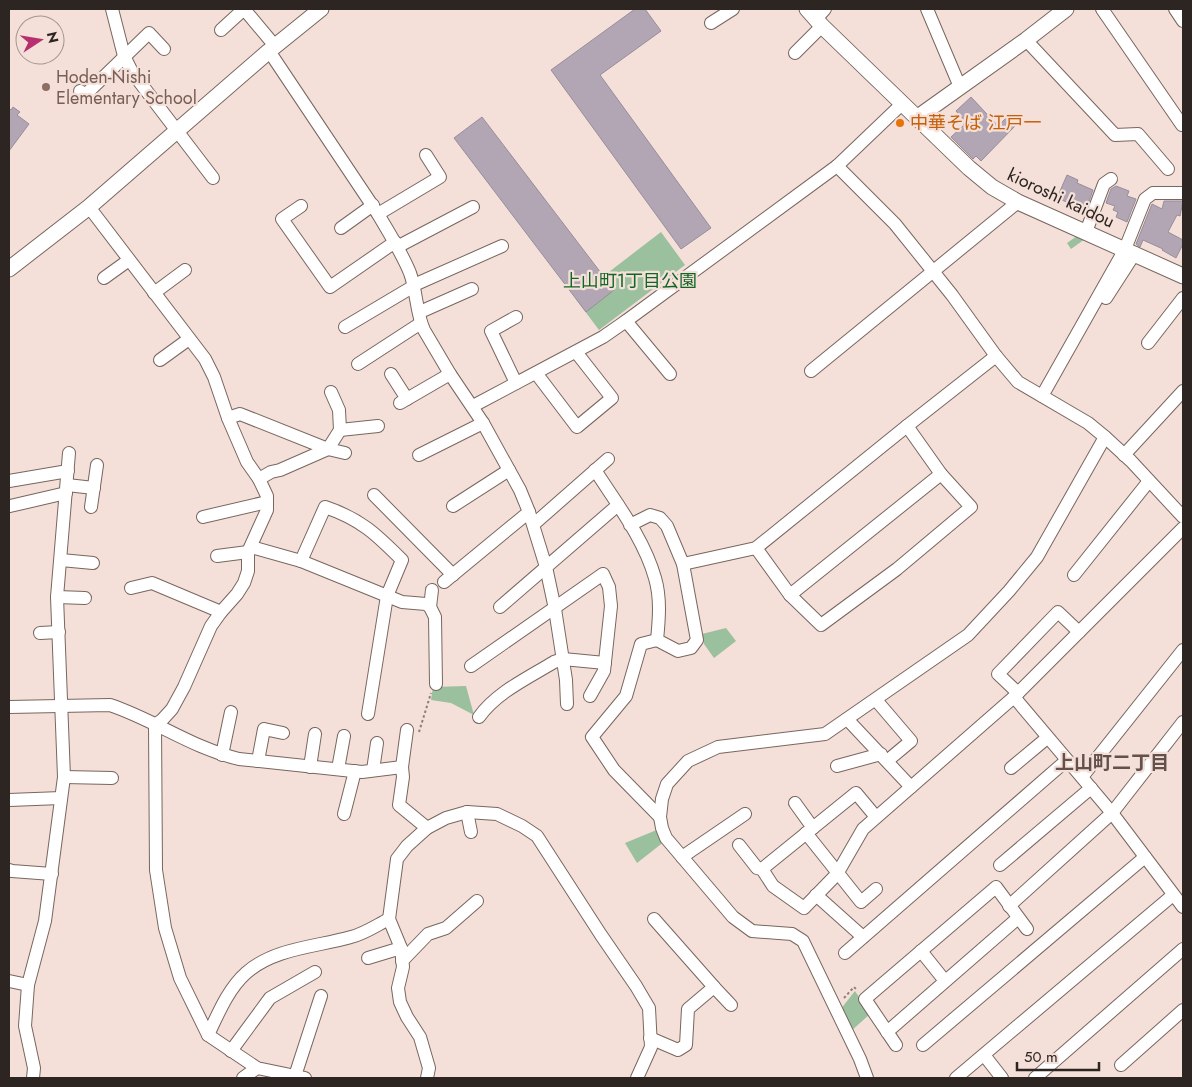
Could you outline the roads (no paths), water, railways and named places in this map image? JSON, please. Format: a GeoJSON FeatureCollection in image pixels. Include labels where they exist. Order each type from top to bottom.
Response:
{"type":"FeatureCollection","features":[{"type":"Feature","properties":{"kind":"main road"},"geometry":{"type":"LineString","coordinates":[[918,117],[1066,9]]}},
{"type":"Feature","properties":{"kind":"main road"},"geometry":{"type":"LineString","coordinates":[[9,269],[89,207],[313,11]]}},
{"type":"Feature","properties":{"kind":"main road","name":"kioroshi kaidou"},"geometry":{"type":"LineString","coordinates":[[818,16],[903,103],[992,187],[1018,202],[1183,276]]}},
{"type":"Feature","properties":{"kind":"street"},"geometry":{"type":"LineString","coordinates":[[222,30],[244,9],[272,48],[396,244],[410,273],[421,318],[450,374],[483,423],[509,470],[532,518],[546,567],[555,609],[563,659],[567,704]]}},
{"type":"Feature","properties":{"kind":"street"},"geometry":{"type":"LineString","coordinates":[[711,23],[733,9]]}},
{"type":"Feature","properties":{"kind":"street"},"geometry":{"type":"LineString","coordinates":[[927,9],[960,87]]}},
{"type":"Feature","properties":{"kind":"street"},"geometry":{"type":"LineString","coordinates":[[1102,9],[1182,124]]}},
{"type":"Feature","properties":{"kind":"street"},"geometry":{"type":"LineString","coordinates":[[1176,9],[1183,20]]}},
{"type":"Feature","properties":{"kind":"street"},"geometry":{"type":"LineString","coordinates":[[114,10],[124,56],[132,72],[213,178]]}},
{"type":"Feature","properties":{"kind":"street"},"geometry":{"type":"LineString","coordinates":[[795,53],[818,16]]}},
{"type":"Feature","properties":{"kind":"street"},"geometry":{"type":"LineString","coordinates":[[80,91],[85,95],[148,32],[164,49]]}},
{"type":"Feature","properties":{"kind":"street"},"geometry":{"type":"LineString","coordinates":[[1026,40],[1116,135],[1138,134],[1168,169]]}},
{"type":"Feature","properties":{"kind":"street"},"geometry":{"type":"LineString","coordinates":[[473,406],[576,352],[626,321],[837,166],[903,103]]}},
{"type":"Feature","properties":{"kind":"street"},"geometry":{"type":"LineString","coordinates":[[341,228],[440,177],[426,154]]}},
{"type":"Feature","properties":{"kind":"street"},"geometry":{"type":"LineString","coordinates":[[837,166],[895,224],[1018,382],[1088,424],[1105,437],[1183,517]]}},
{"type":"Feature","properties":{"kind":"street"},"geometry":{"type":"LineString","coordinates":[[1086,232],[1104,184],[1111,180]]}},
{"type":"Feature","properties":{"kind":"street"},"geometry":{"type":"LineString","coordinates":[[1042,396],[1080,329],[1130,251],[1145,199],[1153,193],[1183,193]]}},
{"type":"Feature","properties":{"kind":"street"},"geometry":{"type":"LineString","coordinates":[[811,372],[1018,202]]}},
{"type":"Feature","properties":{"kind":"street"},"geometry":{"type":"LineString","coordinates":[[301,206],[282,219],[330,287],[396,244],[473,207]]}},
{"type":"Feature","properties":{"kind":"street"},"geometry":{"type":"LineString","coordinates":[[89,207],[204,358],[214,377],[246,462],[259,479],[268,502],[265,517],[250,549],[248,571],[244,583],[221,612],[204,639],[184,687],[172,709],[155,725]]}},
{"type":"Feature","properties":{"kind":"street"},"geometry":{"type":"LineString","coordinates":[[345,327],[414,286],[502,246]]}},
{"type":"Feature","properties":{"kind":"street"},"geometry":{"type":"LineString","coordinates":[[104,278],[130,260]]}},
{"type":"Feature","properties":{"kind":"street"},"geometry":{"type":"LineString","coordinates":[[154,293],[185,270]]}},
{"type":"Feature","properties":{"kind":"street"},"geometry":{"type":"LineString","coordinates":[[358,364],[421,318],[472,289]]}},
{"type":"Feature","properties":{"kind":"street"},"geometry":{"type":"LineString","coordinates":[[1148,343],[1183,298]]}},
{"type":"Feature","properties":{"kind":"street"},"geometry":{"type":"LineString","coordinates":[[516,317],[491,331],[516,383]]}},
{"type":"Feature","properties":{"kind":"street"},"geometry":{"type":"LineString","coordinates":[[626,321],[670,374]]}},
{"type":"Feature","properties":{"kind":"street"},"geometry":{"type":"LineString","coordinates":[[160,360],[189,339]]}},
{"type":"Feature","properties":{"kind":"street"},"geometry":{"type":"LineString","coordinates":[[536,372],[577,427],[612,398],[576,352]]}},
{"type":"Feature","properties":{"kind":"street"},"geometry":{"type":"LineString","coordinates":[[683,564],[756,548],[906,426],[996,356]]}},
{"type":"Feature","properties":{"kind":"street"},"geometry":{"type":"LineString","coordinates":[[391,374],[404,401],[450,374]]}},
{"type":"Feature","properties":{"kind":"street"},"geometry":{"type":"LineString","coordinates":[[1124,455],[1183,391]]}},
{"type":"Feature","properties":{"kind":"street"},"geometry":{"type":"LineString","coordinates":[[259,479],[271,472],[280,470],[328,449],[340,430],[339,410],[331,392]]}},
{"type":"Feature","properties":{"kind":"street"},"geometry":{"type":"LineString","coordinates":[[228,418],[240,414],[328,449],[345,453]]}},
{"type":"Feature","properties":{"kind":"street"},"geometry":{"type":"LineString","coordinates":[[419,455],[483,423]]}},
{"type":"Feature","properties":{"kind":"street"},"geometry":{"type":"LineString","coordinates":[[340,430],[378,426]]}},
{"type":"Feature","properties":{"kind":"street"},"geometry":{"type":"LineString","coordinates":[[756,548],[790,595],[822,625],[897,569],[971,508],[941,474],[906,426]]}},
{"type":"Feature","properties":{"kind":"street"},"geometry":{"type":"LineString","coordinates":[[867,1078],[860,1059],[803,941],[792,934],[752,931],[733,917],[666,838],[660,817],[662,800],[667,784],[688,761],[718,747],[825,734],[968,635],[1009,591],[1037,557],[1105,437]]}},
{"type":"Feature","properties":{"kind":"street"},"geometry":{"type":"LineString","coordinates":[[33,1078],[34,1068],[25,1026],[28,985],[45,921],[64,777],[57,596],[69,453]]}},
{"type":"Feature","properties":{"kind":"street"},"geometry":{"type":"LineString","coordinates":[[374,495],[448,578],[532,518],[608,459]]}},
{"type":"Feature","properties":{"kind":"street"},"geometry":{"type":"LineString","coordinates":[[91,507],[97,465]]}},
{"type":"Feature","properties":{"kind":"street"},"geometry":{"type":"LineString","coordinates":[[453,506],[509,470]]}},
{"type":"Feature","properties":{"kind":"street"},"geometry":{"type":"LineString","coordinates":[[596,470],[630,524],[647,555],[656,579],[660,605],[657,640]]}},
{"type":"Feature","properties":{"kind":"street"},"geometry":{"type":"LineString","coordinates":[[9,481],[68,471]]}},
{"type":"Feature","properties":{"kind":"street"},"geometry":{"type":"LineString","coordinates":[[790,595],[941,474]]}},
{"type":"Feature","properties":{"kind":"street"},"geometry":{"type":"LineString","coordinates":[[1074,575],[1149,481]]}},
{"type":"Feature","properties":{"kind":"street"},"geometry":{"type":"LineString","coordinates":[[10,506],[66,489],[94,488]]}},
{"type":"Feature","properties":{"kind":"street"},"geometry":{"type":"LineString","coordinates":[[203,517],[268,502]]}},
{"type":"Feature","properties":{"kind":"street"},"geometry":{"type":"LineString","coordinates":[[500,607],[618,505]]}},
{"type":"Feature","properties":{"kind":"street"},"geometry":{"type":"LineString","coordinates":[[301,561],[326,507],[343,513],[373,531],[402,560],[387,596],[368,714]]}},
{"type":"Feature","properties":{"kind":"street"},"geometry":{"type":"LineString","coordinates":[[630,524],[650,515],[660,518],[667,526],[683,564],[697,640],[691,648],[678,651],[657,640],[641,644],[626,696],[592,737],[614,770],[660,817]]}},
{"type":"Feature","properties":{"kind":"street"},"geometry":{"type":"LineString","coordinates":[[739,845],[756,868],[762,869],[773,886],[804,908],[837,874],[863,829],[1016,695],[1183,528]]}},
{"type":"Feature","properties":{"kind":"street"},"geometry":{"type":"LineString","coordinates":[[217,556],[250,549],[301,561],[402,602],[426,604],[430,607],[435,617],[436,684]]}},
{"type":"Feature","properties":{"kind":"street"},"geometry":{"type":"LineString","coordinates":[[61,560],[93,563]]}},
{"type":"Feature","properties":{"kind":"street"},"geometry":{"type":"LineString","coordinates":[[471,666],[603,574],[608,587],[611,606],[605,663],[604,671],[590,696]]}},
{"type":"Feature","properties":{"kind":"street"},"geometry":{"type":"LineString","coordinates":[[131,588],[152,582],[221,612]]}},
{"type":"Feature","properties":{"kind":"street"},"geometry":{"type":"LineString","coordinates":[[430,607],[432,590]]}},
{"type":"Feature","properties":{"kind":"street"},"geometry":{"type":"LineString","coordinates":[[57,596],[85,598]]}},
{"type":"Feature","properties":{"kind":"street"},"geometry":{"type":"LineString","coordinates":[[1079,632],[1058,612],[998,674],[1016,695],[1047,738],[1112,814],[1183,907]]}},
{"type":"Feature","properties":{"kind":"street"},"geometry":{"type":"LineString","coordinates":[[40,632],[59,632]]}},
{"type":"Feature","properties":{"kind":"street"},"geometry":{"type":"LineString","coordinates":[[1082,777],[1183,650]]}},
{"type":"Feature","properties":{"kind":"street"},"geometry":{"type":"LineString","coordinates":[[479,717],[486,706],[496,698],[554,662],[563,659],[605,663]]}},
{"type":"Feature","properties":{"kind":"street"},"geometry":{"type":"LineString","coordinates":[[836,766],[884,758],[911,741],[876,700]]}},
{"type":"Feature","properties":{"kind":"street"},"geometry":{"type":"LineString","coordinates":[[9,707],[110,706],[222,755],[258,761],[355,771],[402,767]]}},
{"type":"Feature","properties":{"kind":"street"},"geometry":{"type":"LineString","coordinates":[[222,755],[231,712]]}},
{"type":"Feature","properties":{"kind":"street"},"geometry":{"type":"LineString","coordinates":[[848,719],[911,787]]}},
{"type":"Feature","properties":{"kind":"street"},"geometry":{"type":"LineString","coordinates":[[1009,906],[1112,814],[1183,722]]}},
{"type":"Feature","properties":{"kind":"street"},"geometry":{"type":"LineString","coordinates":[[155,725],[156,870],[165,928],[180,978],[208,1035],[257,1068],[300,1077],[320,996]]}},
{"type":"Feature","properties":{"kind":"street"},"geometry":{"type":"LineString","coordinates":[[258,761],[264,729],[283,733]]}},
{"type":"Feature","properties":{"kind":"street"},"geometry":{"type":"LineString","coordinates":[[413,731],[402,767],[403,777],[399,805],[427,828]]}},
{"type":"Feature","properties":{"kind":"street"},"geometry":{"type":"LineString","coordinates":[[310,767],[315,734]]}},
{"type":"Feature","properties":{"kind":"street"},"geometry":{"type":"LineString","coordinates":[[338,769],[344,736]]}},
{"type":"Feature","properties":{"kind":"street"},"geometry":{"type":"LineString","coordinates":[[1011,768],[1047,738]]}},
{"type":"Feature","properties":{"kind":"street"},"geometry":{"type":"LineString","coordinates":[[373,770],[377,743]]}},
{"type":"Feature","properties":{"kind":"street"},"geometry":{"type":"LineString","coordinates":[[845,953],[1067,760]]}},
{"type":"Feature","properties":{"kind":"street"},"geometry":{"type":"LineString","coordinates":[[344,814],[355,771]]}},
{"type":"Feature","properties":{"kind":"street"},"geometry":{"type":"LineString","coordinates":[[64,777],[112,778]]}},
{"type":"Feature","properties":{"kind":"street"},"geometry":{"type":"LineString","coordinates":[[1000,865],[1091,788]]}},
{"type":"Feature","properties":{"kind":"street"},"geometry":{"type":"LineString","coordinates":[[762,869],[856,793],[876,817]]}},
{"type":"Feature","properties":{"kind":"street"},"geometry":{"type":"LineString","coordinates":[[9,800],[61,798]]}},
{"type":"Feature","properties":{"kind":"street"},"geometry":{"type":"LineString","coordinates":[[795,803],[837,874],[861,902],[876,889]]}},
{"type":"Feature","properties":{"kind":"street"},"geometry":{"type":"LineString","coordinates":[[467,812],[471,832]]}},
{"type":"Feature","properties":{"kind":"street"},"geometry":{"type":"LineString","coordinates":[[427,1078],[429,1068],[420,1037],[400,1002],[398,988],[403,967],[401,948],[389,919],[397,859],[406,846],[427,828],[446,818],[467,812],[498,814],[537,836],[600,935],[636,986],[648,1008],[651,1047],[637,1078]]}},
{"type":"Feature","properties":{"kind":"street"},"geometry":{"type":"LineString","coordinates":[[682,857],[745,814]]}},
{"type":"Feature","properties":{"kind":"street"},"geometry":{"type":"LineString","coordinates":[[923,1045],[1145,857]]}},
{"type":"Feature","properties":{"kind":"street"},"geometry":{"type":"LineString","coordinates":[[9,870],[52,874]]}},
{"type":"Feature","properties":{"kind":"street"},"geometry":{"type":"LineString","coordinates":[[896,1045],[865,999],[996,887],[1027,929]]}},
{"type":"Feature","properties":{"kind":"street"},"geometry":{"type":"LineString","coordinates":[[956,1078],[1173,895]]}},
{"type":"Feature","properties":{"kind":"street"},"geometry":{"type":"LineString","coordinates":[[816,896],[862,937]]}},
{"type":"Feature","properties":{"kind":"street"},"geometry":{"type":"LineString","coordinates":[[402,961],[428,934],[446,928],[477,901]]}},
{"type":"Feature","properties":{"kind":"street"},"geometry":{"type":"LineString","coordinates":[[887,1032],[1018,918]]}},
{"type":"Feature","properties":{"kind":"street"},"geometry":{"type":"LineString","coordinates":[[208,1035],[220,1008],[244,974],[254,966],[282,953],[353,937],[389,919]]}},
{"type":"Feature","properties":{"kind":"street"},"geometry":{"type":"LineString","coordinates":[[654,919],[731,1005]]}},
{"type":"Feature","properties":{"kind":"street"},"geometry":{"type":"LineString","coordinates":[[368,958],[401,948]]}},
{"type":"Feature","properties":{"kind":"street"},"geometry":{"type":"LineString","coordinates":[[1035,1078],[1183,950]]}},
{"type":"Feature","properties":{"kind":"street"},"geometry":{"type":"LineString","coordinates":[[921,951],[945,981]]}},
{"type":"Feature","properties":{"kind":"street"},"geometry":{"type":"LineString","coordinates":[[231,1051],[270,998],[315,972]]}},
{"type":"Feature","properties":{"kind":"street"},"geometry":{"type":"LineString","coordinates":[[9,981],[28,985]]}},
{"type":"Feature","properties":{"kind":"street"},"geometry":{"type":"LineString","coordinates":[[650,1038],[678,1050],[686,1046],[688,1009],[714,987]]}},
{"type":"Feature","properties":{"kind":"street"},"geometry":{"type":"LineString","coordinates":[[1121,1065],[1183,1010]]}},
{"type":"Feature","properties":{"kind":"street"},"geometry":{"type":"LineString","coordinates":[[984,1055],[1002,1078]]}},
{"type":"Feature","properties":{"kind":"street"},"geometry":{"type":"LineString","coordinates":[[243,1078],[257,1068]]}},
{"type":"Feature","properties":{"kind":"place","name":"Hoden-Nishi Elementary School"},"geometry":{"type":"Point","coordinates":[46,87]}},
{"type":"Feature","properties":{"kind":"place","name":"中華そば 江戸一"},"geometry":{"type":"Point","coordinates":[900,123]}},
{"type":"Feature","properties":{"kind":"district","name":"上山町二丁目"},"geometry":{"type":"Point","coordinates":[1112,762]}},
{"type":"Feature","properties":{"kind":"park label","name":"上山町1丁目公園"},"geometry":{"type":"Point","coordinates":[630,281]}}]}
